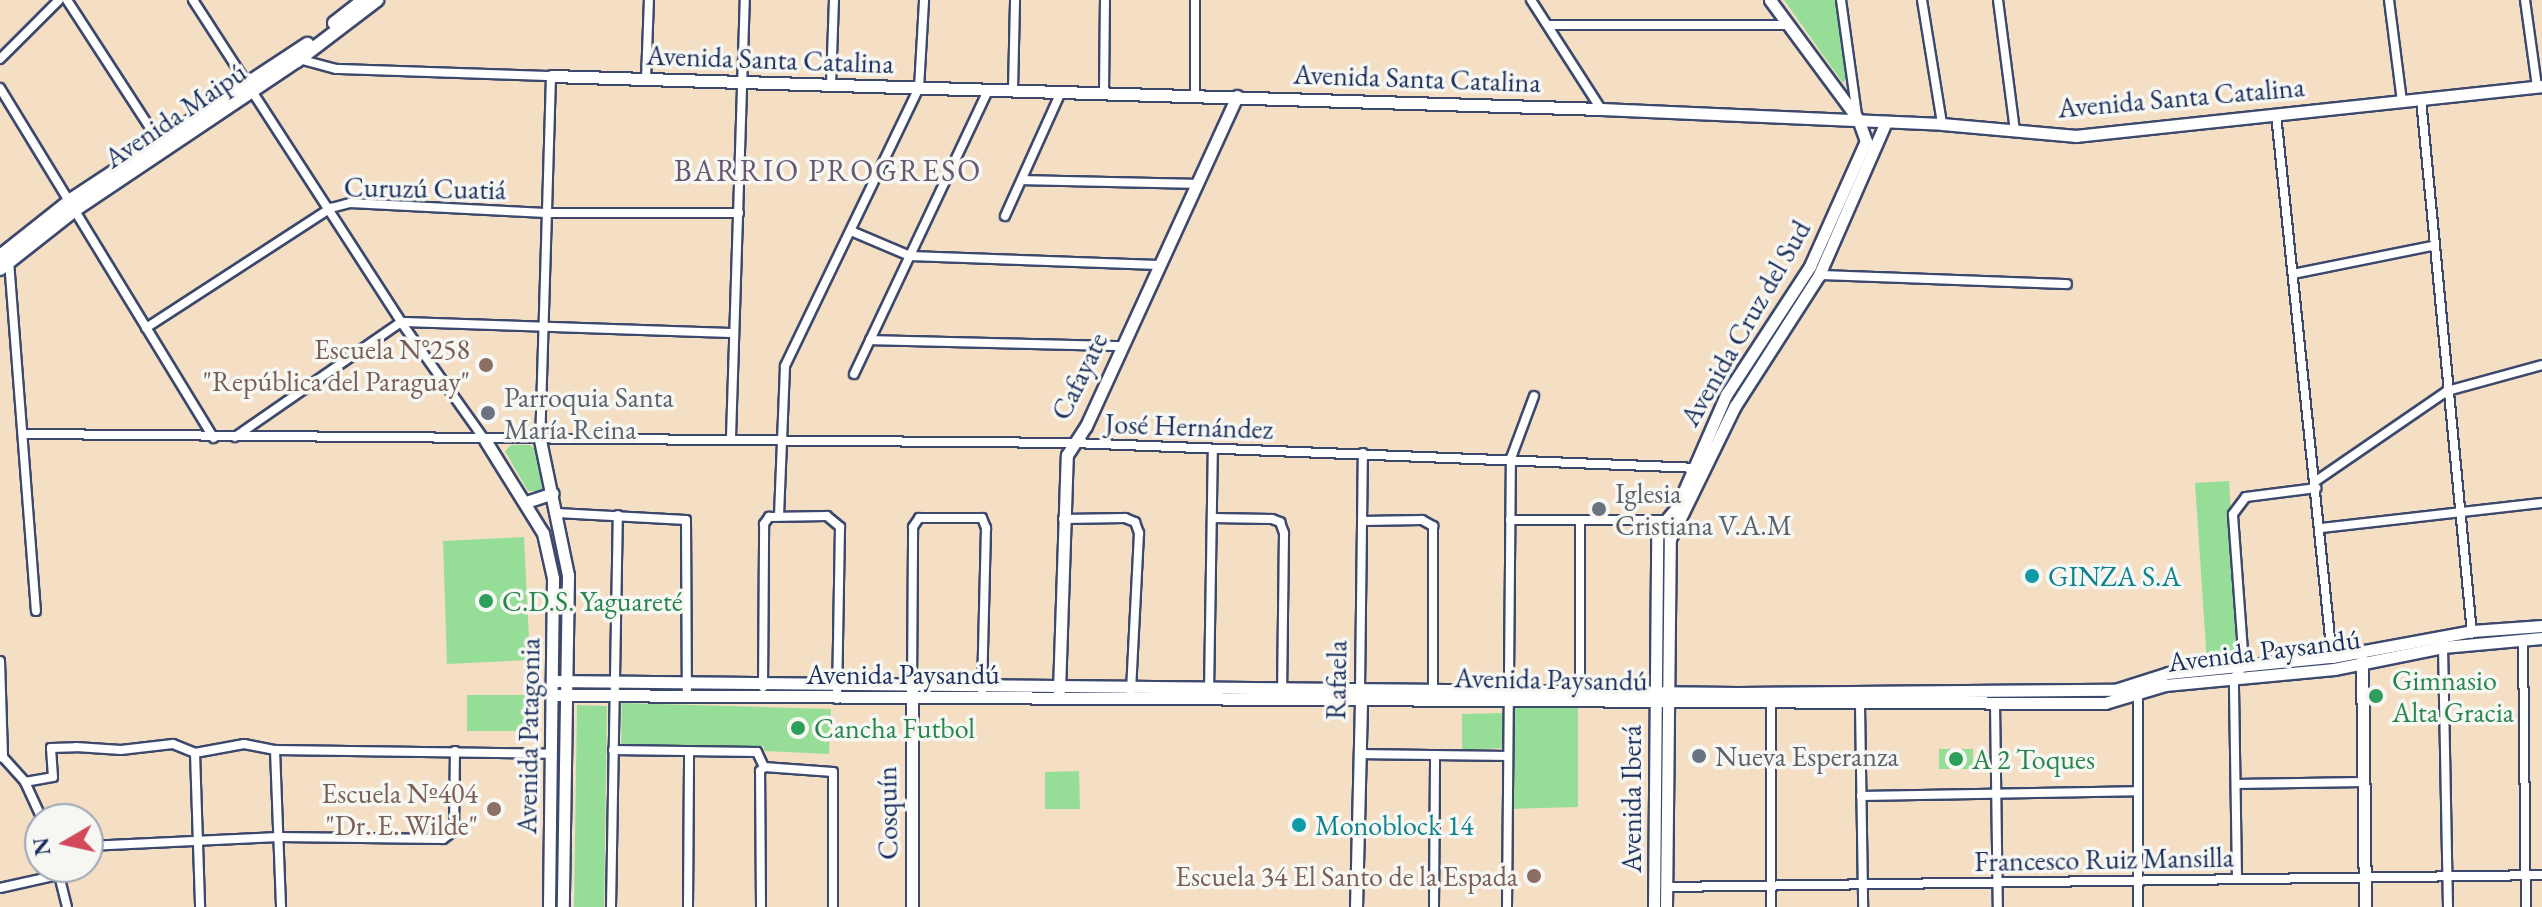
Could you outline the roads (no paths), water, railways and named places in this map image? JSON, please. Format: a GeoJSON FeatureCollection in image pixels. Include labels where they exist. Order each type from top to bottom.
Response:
{"type":"FeatureCollection","features":[{"type":"Feature","properties":{"kind":"main road","name":"Avenida Maipú"},"geometry":{"type":"LineString","coordinates":[[295,58],[363,0]]}},
{"type":"Feature","properties":{"kind":"main road","name":"Avenida Maipú"},"geometry":{"type":"LineString","coordinates":[[2,262],[73,204],[164,147],[377,0]]}},
{"type":"Feature","properties":{"kind":"main road"},"geometry":{"type":"LineString","coordinates":[[1770,0],[1858,119]]}},
{"type":"Feature","properties":{"kind":"main road","name":"Avenida Santa Catalina"},"geometry":{"type":"LineString","coordinates":[[551,76],[1601,109],[1858,119],[2096,135],[2540,87]]}},
{"type":"Feature","properties":{"kind":"main road","name":"Cafayate"},"geometry":{"type":"LineString","coordinates":[[1059,693],[1067,455],[1237,96]]}},
{"type":"Feature","properties":{"kind":"main road","name":"Avenida Cruz del Sud"},"geometry":{"type":"LineString","coordinates":[[1662,698],[1657,531],[1666,520],[1693,467],[1726,395],[1810,266],[1866,141],[1858,119]]}},
{"type":"Feature","properties":{"kind":"main road","name":"Avenida Cruz del Sud"},"geometry":{"type":"LineString","coordinates":[[1662,698],[1670,539],[1707,469],[1735,406],[1819,275],[1886,122]]}},
{"type":"Feature","properties":{"kind":"main road","name":"Avenida Patagonia"},"geometry":{"type":"LineString","coordinates":[[485,440],[543,533],[553,578],[549,907]]}},
{"type":"Feature","properties":{"kind":"main road","name":"Avenida Patagonia"},"geometry":{"type":"LineString","coordinates":[[540,440],[568,575],[563,907]]}},
{"type":"Feature","properties":{"kind":"main road"},"geometry":{"type":"LineString","coordinates":[[526,502],[553,493]]}},
{"type":"Feature","properties":{"kind":"main road","name":"Avenida Paysandú"},"geometry":{"type":"LineString","coordinates":[[1771,699],[1860,705],[2105,703],[2138,690],[2168,673],[2332,657],[2362,659],[2542,626]]}},
{"type":"Feature","properties":{"kind":"main road","name":"Avenida Paysandú"},"geometry":{"type":"LineString","coordinates":[[762,691],[837,685],[911,692],[1131,694],[1209,701],[1581,702],[2138,690],[2443,647],[2473,637],[2542,638]]}},
{"type":"Feature","properties":{"kind":"main road"},"geometry":{"type":"LineString","coordinates":[[2362,659],[2365,907]]}},
{"type":"Feature","properties":{"kind":"main road","name":"Avenida Paysandú"},"geometry":{"type":"LineString","coordinates":[[553,681],[568,689]]}},
{"type":"Feature","properties":{"kind":"main road","name":"Avenida Paysandú"},"geometry":{"type":"LineString","coordinates":[[1131,694],[1282,687],[1580,689],[1662,698]]}},
{"type":"Feature","properties":{"kind":"main road","name":"Rafaela"},"geometry":{"type":"LineString","coordinates":[[1356,907],[1360,688]]}},
{"type":"Feature","properties":{"kind":"main road","name":"Avenida Paysandú"},"geometry":{"type":"LineString","coordinates":[[553,695],[568,689],[762,691],[837,699],[911,692]]}},
{"type":"Feature","properties":{"kind":"main road","name":"Cosquín"},"geometry":{"type":"LineString","coordinates":[[911,692],[912,907]]}},
{"type":"Feature","properties":{"kind":"main road","name":"Avenida Iberá"},"geometry":{"type":"LineString","coordinates":[[1662,698],[1666,907]]}},
{"type":"Feature","properties":{"kind":"main road","name":"Avenida Iberá"},"geometry":{"type":"LineString","coordinates":[[1654,907],[1662,698]]}},
{"type":"Feature","properties":{"kind":"street"},"geometry":{"type":"LineString","coordinates":[[0,59],[59,0]]}},
{"type":"Feature","properties":{"kind":"street"},"geometry":{"type":"LineString","coordinates":[[67,0],[164,147]]}},
{"type":"Feature","properties":{"kind":"street"},"geometry":{"type":"LineString","coordinates":[[193,0],[331,208],[401,322],[485,440]]}},
{"type":"Feature","properties":{"kind":"street"},"geometry":{"type":"LineString","coordinates":[[646,80],[649,0]]}},
{"type":"Feature","properties":{"kind":"street"},"geometry":{"type":"LineString","coordinates":[[731,438],[745,0]]}},
{"type":"Feature","properties":{"kind":"street"},"geometry":{"type":"LineString","coordinates":[[831,85],[834,0]]}},
{"type":"Feature","properties":{"kind":"street"},"geometry":{"type":"LineString","coordinates":[[774,516],[785,366],[919,88],[924,0]]}},
{"type":"Feature","properties":{"kind":"street"},"geometry":{"type":"LineString","coordinates":[[1013,90],[1015,0]]}},
{"type":"Feature","properties":{"kind":"street"},"geometry":{"type":"LineString","coordinates":[[1104,93],[1105,0]]}},
{"type":"Feature","properties":{"kind":"street"},"geometry":{"type":"LineString","coordinates":[[1195,0],[1195,94]]}},
{"type":"Feature","properties":{"kind":"street"},"geometry":{"type":"LineString","coordinates":[[1531,0],[1601,109]]}},
{"type":"Feature","properties":{"kind":"street"},"geometry":{"type":"LineString","coordinates":[[1841,0],[1858,119]]}},
{"type":"Feature","properties":{"kind":"street"},"geometry":{"type":"LineString","coordinates":[[1922,0],[1942,124]]}},
{"type":"Feature","properties":{"kind":"street"},"geometry":{"type":"LineString","coordinates":[[1998,0],[2015,131]]}},
{"type":"Feature","properties":{"kind":"street"},"geometry":{"type":"LineString","coordinates":[[2389,0],[2402,101]]}},
{"type":"Feature","properties":{"kind":"street"},"geometry":{"type":"LineString","coordinates":[[2525,0],[2540,87]]}},
{"type":"Feature","properties":{"kind":"street"},"geometry":{"type":"LineString","coordinates":[[1549,25],[1788,25]]}},
{"type":"Feature","properties":{"kind":"street","name":"Avenida Santa Catalina"},"geometry":{"type":"LineString","coordinates":[[295,58],[336,69],[551,76]]}},
{"type":"Feature","properties":{"kind":"street"},"geometry":{"type":"LineString","coordinates":[[540,440],[551,76]]}},
{"type":"Feature","properties":{"kind":"street"},"geometry":{"type":"LineString","coordinates":[[0,88],[214,438]]}},
{"type":"Feature","properties":{"kind":"street"},"geometry":{"type":"LineString","coordinates":[[854,374],[988,90]]}},
{"type":"Feature","properties":{"kind":"street"},"geometry":{"type":"LineString","coordinates":[[1005,216],[1061,92]]}},
{"type":"Feature","properties":{"kind":"street"},"geometry":{"type":"LineString","coordinates":[[2421,99],[2432,246],[2473,637]]}},
{"type":"Feature","properties":{"kind":"street"},"geometry":{"type":"LineString","coordinates":[[2276,114],[2332,657]]}},
{"type":"Feature","properties":{"kind":"street"},"geometry":{"type":"LineString","coordinates":[[1022,180],[1197,184]]}},
{"type":"Feature","properties":{"kind":"street","name":"Curuzú Cuatiá"},"geometry":{"type":"LineString","coordinates":[[146,328],[331,208],[350,203],[546,213],[739,213]]}},
{"type":"Feature","properties":{"kind":"street"},"geometry":{"type":"LineString","coordinates":[[851,231],[910,256],[1158,265]]}},
{"type":"Feature","properties":{"kind":"street"},"geometry":{"type":"LineString","coordinates":[[2293,274],[2432,246]]}},
{"type":"Feature","properties":{"kind":"street"},"geometry":{"type":"LineString","coordinates":[[2,262],[24,434],[36,611]]}},
{"type":"Feature","properties":{"kind":"street"},"geometry":{"type":"LineString","coordinates":[[1819,275],[2067,284]]}},
{"type":"Feature","properties":{"kind":"street"},"geometry":{"type":"LineString","coordinates":[[234,438],[401,322],[542,330],[734,333]]}},
{"type":"Feature","properties":{"kind":"street"},"geometry":{"type":"LineString","coordinates":[[870,340],[1121,346]]}},
{"type":"Feature","properties":{"kind":"street"},"geometry":{"type":"LineString","coordinates":[[2237,879],[2234,678],[2244,665],[2233,514],[2238,502],[2246,497],[2316,485],[2447,391],[2542,365]]}},
{"type":"Feature","properties":{"kind":"street"},"geometry":{"type":"LineString","coordinates":[[1507,907],[1505,756],[1511,458],[1534,396]]}},
{"type":"Feature","properties":{"kind":"street"},"geometry":{"type":"LineString","coordinates":[[24,434],[485,440]]}},
{"type":"Feature","properties":{"kind":"street","name":"José Hernández"},"geometry":{"type":"LineString","coordinates":[[485,440],[731,438],[1073,443],[1511,458],[1707,469]]}},
{"type":"Feature","properties":{"kind":"street"},"geometry":{"type":"LineString","coordinates":[[1209,701],[1213,450]]}},
{"type":"Feature","properties":{"kind":"street","name":"Rafaela"},"geometry":{"type":"LineString","coordinates":[[1360,688],[1363,453]]}},
{"type":"Feature","properties":{"kind":"street"},"geometry":{"type":"LineString","coordinates":[[2321,528],[2542,503]]}},
{"type":"Feature","properties":{"kind":"street"},"geometry":{"type":"LineString","coordinates":[[557,513],[686,520],[688,690]]}},
{"type":"Feature","properties":{"kind":"street"},"geometry":{"type":"LineString","coordinates":[[611,907],[618,515]]}},
{"type":"Feature","properties":{"kind":"street"},"geometry":{"type":"LineString","coordinates":[[762,691],[764,524],[774,516],[836,519],[837,699]]}},
{"type":"Feature","properties":{"kind":"street","name":"Cosquín"},"geometry":{"type":"LineString","coordinates":[[911,692],[913,527],[919,518],[982,518],[986,528],[982,692]]}},
{"type":"Feature","properties":{"kind":"street"},"geometry":{"type":"LineString","coordinates":[[1063,519],[1125,518],[1135,522],[1139,533],[1131,694]]}},
{"type":"Feature","properties":{"kind":"street"},"geometry":{"type":"LineString","coordinates":[[1212,518],[1272,519],[1280,522],[1284,533],[1281,701]]}},
{"type":"Feature","properties":{"kind":"street"},"geometry":{"type":"LineString","coordinates":[[1362,521],[1422,520],[1433,526],[1433,702]]}},
{"type":"Feature","properties":{"kind":"street"},"geometry":{"type":"LineString","coordinates":[[1510,520],[1666,520]]}},
{"type":"Feature","properties":{"kind":"street"},"geometry":{"type":"LineString","coordinates":[[1580,521],[1581,702]]}},
{"type":"Feature","properties":{"kind":"street"},"geometry":{"type":"LineString","coordinates":[[2523,639],[2526,907]]}},
{"type":"Feature","properties":{"kind":"street"},"geometry":{"type":"LineString","coordinates":[[2443,647],[2448,907]]}},
{"type":"Feature","properties":{"kind":"street"},"geometry":{"type":"LineString","coordinates":[[0,661],[2,756],[25,782],[35,803]]}},
{"type":"Feature","properties":{"kind":"street"},"geometry":{"type":"LineString","coordinates":[[2138,690],[2138,907]]}},
{"type":"Feature","properties":{"kind":"street"},"geometry":{"type":"LineString","coordinates":[[1771,699],[1771,907]]}},
{"type":"Feature","properties":{"kind":"street"},"geometry":{"type":"LineString","coordinates":[[1995,704],[1998,907]]}},
{"type":"Feature","properties":{"kind":"street"},"geometry":{"type":"LineString","coordinates":[[1860,705],[1863,907]]}},
{"type":"Feature","properties":{"kind":"street"},"geometry":{"type":"LineString","coordinates":[[25,782],[53,777],[51,748],[81,751],[173,744],[195,753],[244,744],[275,750],[552,754]]}},
{"type":"Feature","properties":{"kind":"street"},"geometry":{"type":"LineString","coordinates":[[275,750],[281,907]]}},
{"type":"Feature","properties":{"kind":"street"},"geometry":{"type":"LineString","coordinates":[[613,750],[757,752],[762,769],[761,907]]}},
{"type":"Feature","properties":{"kind":"street"},"geometry":{"type":"LineString","coordinates":[[104,845],[279,837],[443,839],[454,831],[455,751]]}},
{"type":"Feature","properties":{"kind":"street"},"geometry":{"type":"LineString","coordinates":[[688,907],[689,751]]}},
{"type":"Feature","properties":{"kind":"street"},"geometry":{"type":"LineString","coordinates":[[195,753],[200,907]]}},
{"type":"Feature","properties":{"kind":"street"},"geometry":{"type":"LineString","coordinates":[[1359,754],[1505,756]]}},
{"type":"Feature","properties":{"kind":"street"},"geometry":{"type":"LineString","coordinates":[[1434,907],[1435,755]]}},
{"type":"Feature","properties":{"kind":"street"},"geometry":{"type":"LineString","coordinates":[[762,769],[833,772],[833,907]]}},
{"type":"Feature","properties":{"kind":"street"},"geometry":{"type":"LineString","coordinates":[[2236,784],[2364,782]]}},
{"type":"Feature","properties":{"kind":"street"},"geometry":{"type":"LineString","coordinates":[[1861,796],[2136,791]]}},
{"type":"Feature","properties":{"kind":"street","name":"Francesco Ruiz Mansilla"},"geometry":{"type":"LineString","coordinates":[[1666,887],[2542,875]]}},
{"type":"Feature","properties":{"kind":"street"},"geometry":{"type":"LineString","coordinates":[[0,888],[24,881]]}},
{"type":"Feature","properties":{"kind":"street"},"geometry":{"type":"LineString","coordinates":[[61,883],[67,907]]}},
{"type":"Feature","properties":{"kind":"place","name":"Escuela N°258 \"República del Paraguay\""},"geometry":{"type":"Point","coordinates":[486,365]}},
{"type":"Feature","properties":{"kind":"place","name":"Parroquia Santa María Reina"},"geometry":{"type":"Point","coordinates":[488,413]}},
{"type":"Feature","properties":{"kind":"place","name":"Iglesia Cristiana V.A.M"},"geometry":{"type":"Point","coordinates":[1599,509]}},
{"type":"Feature","properties":{"kind":"place","name":"GINZA S.A"},"geometry":{"type":"Point","coordinates":[2032,576]}},
{"type":"Feature","properties":{"kind":"place","name":"C.D.S. Yaguareté"},"geometry":{"type":"Point","coordinates":[486,601]}},
{"type":"Feature","properties":{"kind":"place","name":"Gimnasio Alta Gracia"},"geometry":{"type":"Point","coordinates":[2376,696]}},
{"type":"Feature","properties":{"kind":"place","name":"Cancha Futbol"},"geometry":{"type":"Point","coordinates":[798,728]}},
{"type":"Feature","properties":{"kind":"place","name":"Nueva Esperanza"},"geometry":{"type":"Point","coordinates":[1699,756]}},
{"type":"Feature","properties":{"kind":"place","name":"A 2 Toques"},"geometry":{"type":"Point","coordinates":[1956,759]}},
{"type":"Feature","properties":{"kind":"place","name":"Escuela Nº404 \"Dr. E. Wilde\""},"geometry":{"type":"Point","coordinates":[494,809]}},
{"type":"Feature","properties":{"kind":"place","name":"Monoblock 14"},"geometry":{"type":"Point","coordinates":[1299,825]}},
{"type":"Feature","properties":{"kind":"place","name":"Escuela 34 El Santo de la Espada"},"geometry":{"type":"Point","coordinates":[1534,876]}},
{"type":"Feature","properties":{"kind":"district","name":"BARRIO PROGRESO"},"geometry":{"type":"Point","coordinates":[828,171]}}]}
